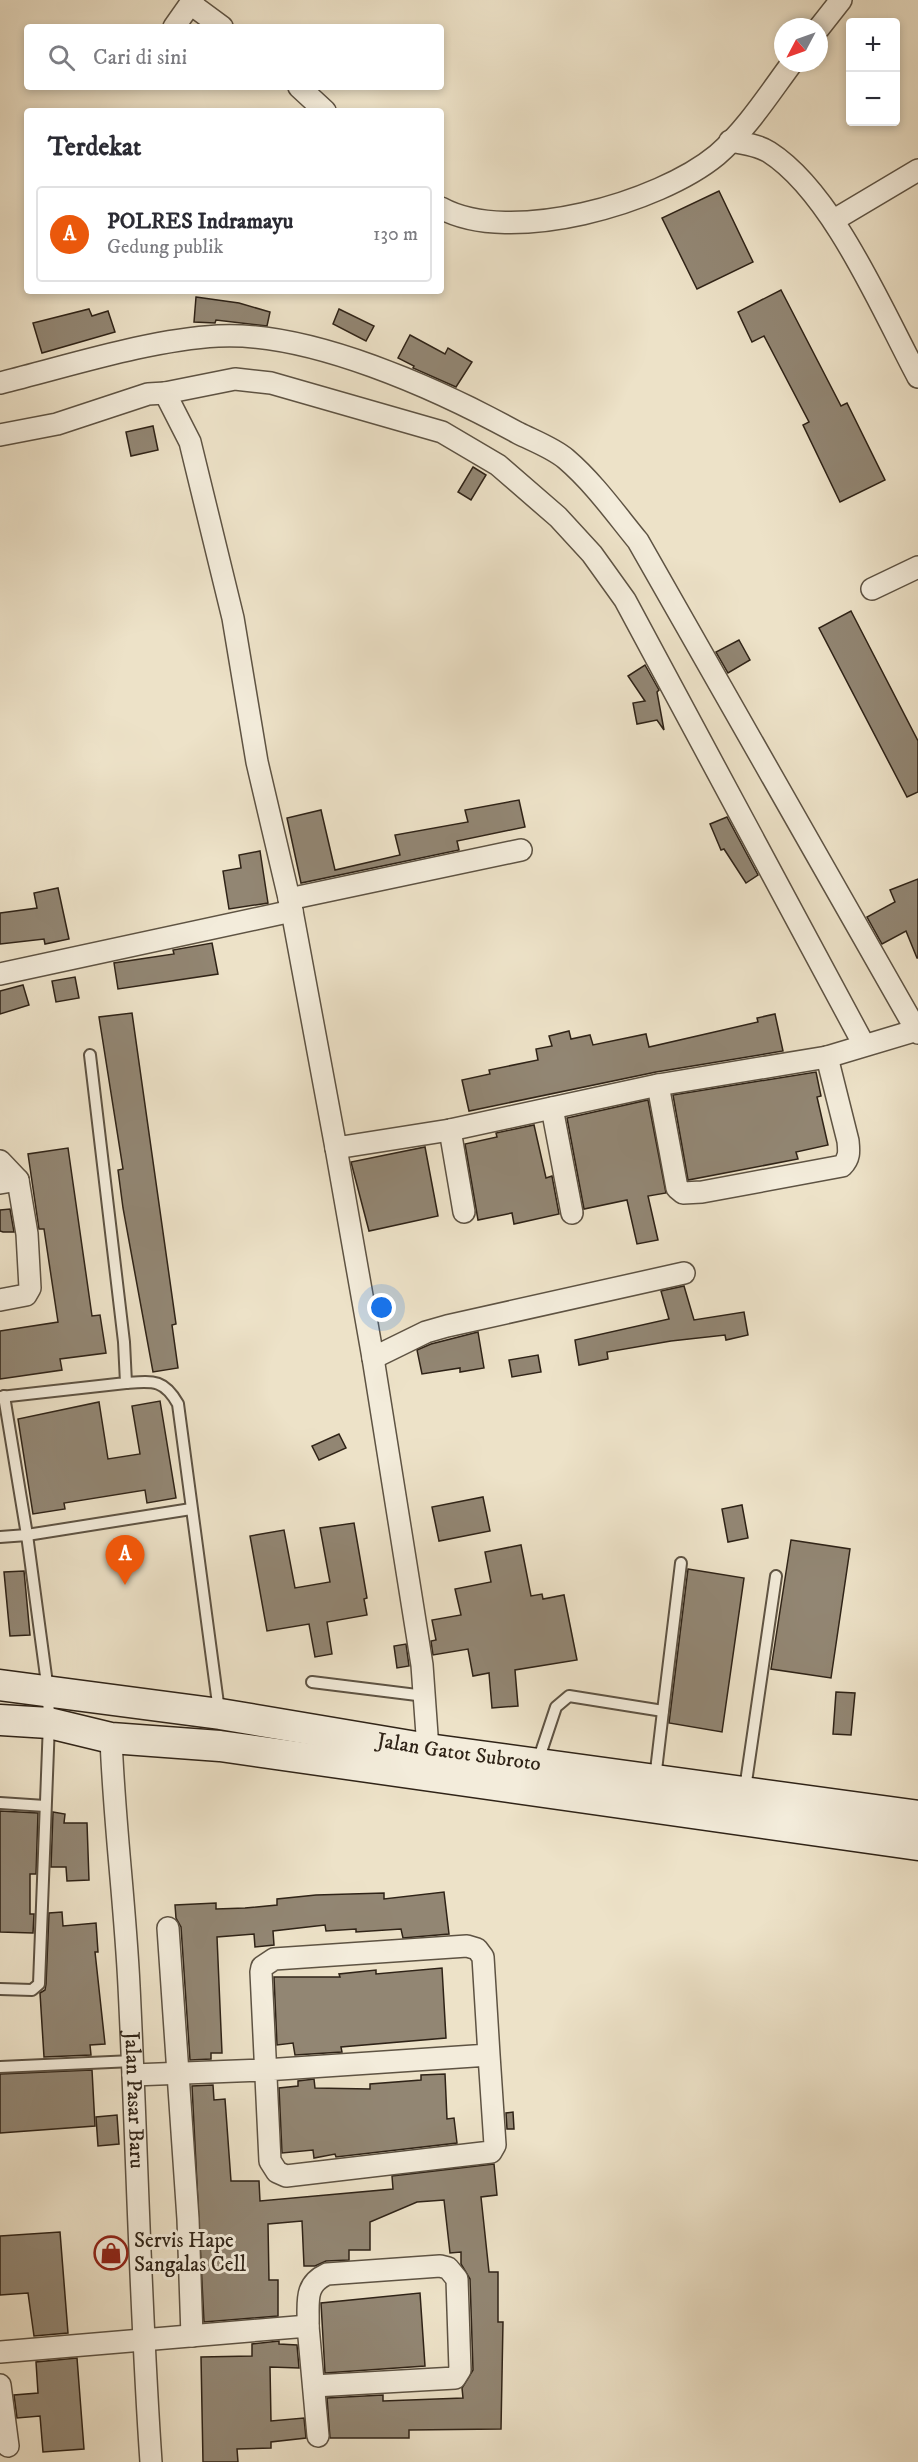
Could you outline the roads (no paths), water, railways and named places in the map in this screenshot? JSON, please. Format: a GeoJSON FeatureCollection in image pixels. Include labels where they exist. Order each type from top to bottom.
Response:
{"type":"FeatureCollection","features":[{"type":"Feature","properties":{"kind":"street"},"geometry":{"type":"LineString","coordinates":[[827,18],[841,0]]}},
{"type":"Feature","properties":{"kind":"street"},"geometry":{"type":"LineString","coordinates":[[176,24],[192,2],[218,24]]}},
{"type":"Feature","properties":{"kind":"street"},"geometry":{"type":"LineString","coordinates":[[444,210],[455,216],[486,221],[534,221],[613,207],[666,187],[695,172],[730,141],[785,72]]}},
{"type":"Feature","properties":{"kind":"street"},"geometry":{"type":"LineString","coordinates":[[302,90],[322,108]]}},
{"type":"Feature","properties":{"kind":"street"},"geometry":{"type":"LineString","coordinates":[[730,141],[751,144],[769,152],[799,179],[834,220],[918,377]]}},
{"type":"Feature","properties":{"kind":"street"},"geometry":{"type":"LineString","coordinates":[[834,220],[918,170]]}},
{"type":"Feature","properties":{"kind":"street"},"geometry":{"type":"LineString","coordinates":[[0,382],[153,346],[218,336],[245,337],[353,358],[487,417],[564,458],[597,490],[638,541],[915,1032],[827,1057],[658,1085],[450,1130],[336,1148]]}},
{"type":"Feature","properties":{"kind":"street"},"geometry":{"type":"LineString","coordinates":[[0,435],[57,424],[148,394],[165,393],[235,379],[271,383],[442,432],[498,465],[558,517],[592,554],[625,600],[868,1044]]}},
{"type":"Feature","properties":{"kind":"street"},"geometry":{"type":"LineString","coordinates":[[165,393],[190,442],[200,479],[233,618],[257,762],[290,905],[373,1358],[422,1665],[428,1749]]}},
{"type":"Feature","properties":{"kind":"street"},"geometry":{"type":"LineString","coordinates":[[872,589],[918,567]]}},
{"type":"Feature","properties":{"kind":"street"},"geometry":{"type":"LineString","coordinates":[[0,974],[521,850]]}},
{"type":"Feature","properties":{"kind":"street"},"geometry":{"type":"LineString","coordinates":[[658,1085],[677,1188],[683,1193],[702,1192],[842,1166],[846,1162],[849,1155],[848,1141],[827,1057]]}},
{"type":"Feature","properties":{"kind":"street"},"geometry":{"type":"LineString","coordinates":[[552,1108],[572,1213]]}},
{"type":"Feature","properties":{"kind":"street"},"geometry":{"type":"LineString","coordinates":[[450,1130],[464,1212]]}},
{"type":"Feature","properties":{"kind":"street"},"geometry":{"type":"LineString","coordinates":[[0,1161],[27,1234],[30,1288],[26,1295],[0,1300]]}},
{"type":"Feature","properties":{"kind":"street"},"geometry":{"type":"LineString","coordinates":[[373,1358],[426,1332],[447,1326],[684,1273]]}},
{"type":"Feature","properties":{"kind":"street","name":"Jalan Gatot Subroto"},"geometry":{"type":"LineString","coordinates":[[0,1685],[48,1691],[220,1729],[918,1845]]}},
{"type":"Feature","properties":{"kind":"street","name":"Jalan Gatot Subroto"},"geometry":{"type":"LineString","coordinates":[[0,1720],[49,1723],[111,1738],[220,1729],[428,1749],[918,1816]]}},
{"type":"Feature","properties":{"kind":"street","name":"Jalan Pasar Baru"},"geometry":{"type":"LineString","coordinates":[[111,1738],[114,1820],[129,1982],[143,2339],[151,2462]]}},
{"type":"Feature","properties":{"kind":"street"},"geometry":{"type":"LineString","coordinates":[[168,1928],[188,2219],[192,2336]]}},
{"type":"Feature","properties":{"kind":"street"},"geometry":{"type":"LineString","coordinates":[[467,1946],[477,1949],[483,1957],[495,2145],[490,2152],[286,2176],[277,2172],[270,2161],[265,2070],[262,1967],[274,1959],[467,1946]]}},
{"type":"Feature","properties":{"kind":"street"},"geometry":{"type":"LineString","coordinates":[[133,2068],[178,2074],[489,2055]]}},
{"type":"Feature","properties":{"kind":"street"},"geometry":{"type":"LineString","coordinates":[[314,2386],[455,2378],[460,2370],[457,2279],[448,2268],[440,2266],[327,2274],[316,2279],[309,2288],[309,2326],[318,2436]]}},
{"type":"Feature","properties":{"kind":"street"},"geometry":{"type":"LineString","coordinates":[[0,2352],[309,2326]]}},
{"type":"Feature","properties":{"kind":"street"},"geometry":{"type":"LineString","coordinates":[[0,2385],[2,2415],[8,2446]]}},
{"type":"Feature","properties":{"kind":"lane"},"geometry":{"type":"LineString","coordinates":[[90,1055],[124,1342],[126,1383]]}},
{"type":"Feature","properties":{"kind":"lane"},"geometry":{"type":"LineString","coordinates":[[0,1989],[32,1990],[39,1984],[49,1723],[48,1691],[27,1535],[2,1397],[151,1381],[170,1389],[178,1404],[220,1729]]}},
{"type":"Feature","properties":{"kind":"lane"},"geometry":{"type":"LineString","coordinates":[[0,1537],[27,1535],[191,1509]]}},
{"type":"Feature","properties":{"kind":"lane"},"geometry":{"type":"LineString","coordinates":[[654,1780],[681,1563]]}},
{"type":"Feature","properties":{"kind":"lane"},"geometry":{"type":"LineString","coordinates":[[744,1792],[776,1576]]}},
{"type":"Feature","properties":{"kind":"lane"},"geometry":{"type":"LineString","coordinates":[[312,1682],[425,1696]]}},
{"type":"Feature","properties":{"kind":"lane"},"geometry":{"type":"LineString","coordinates":[[537,1764],[556,1707],[569,1696],[663,1711]]}},
{"type":"Feature","properties":{"kind":"lane"},"geometry":{"type":"LineString","coordinates":[[0,1803],[45,1806]]}},
{"type":"Feature","properties":{"kind":"lane"},"geometry":{"type":"LineString","coordinates":[[0,2067],[133,2068]]}},
{"type":"Feature","properties":{"kind":"place","name":"POLRES Indramayu"},"geometry":{"type":"Point","coordinates":[125,1585]}},
{"type":"Feature","properties":{"kind":"place","name":"Servis Hape Sangalas Cell"},"geometry":{"type":"Point","coordinates":[111,2253]}}]}
